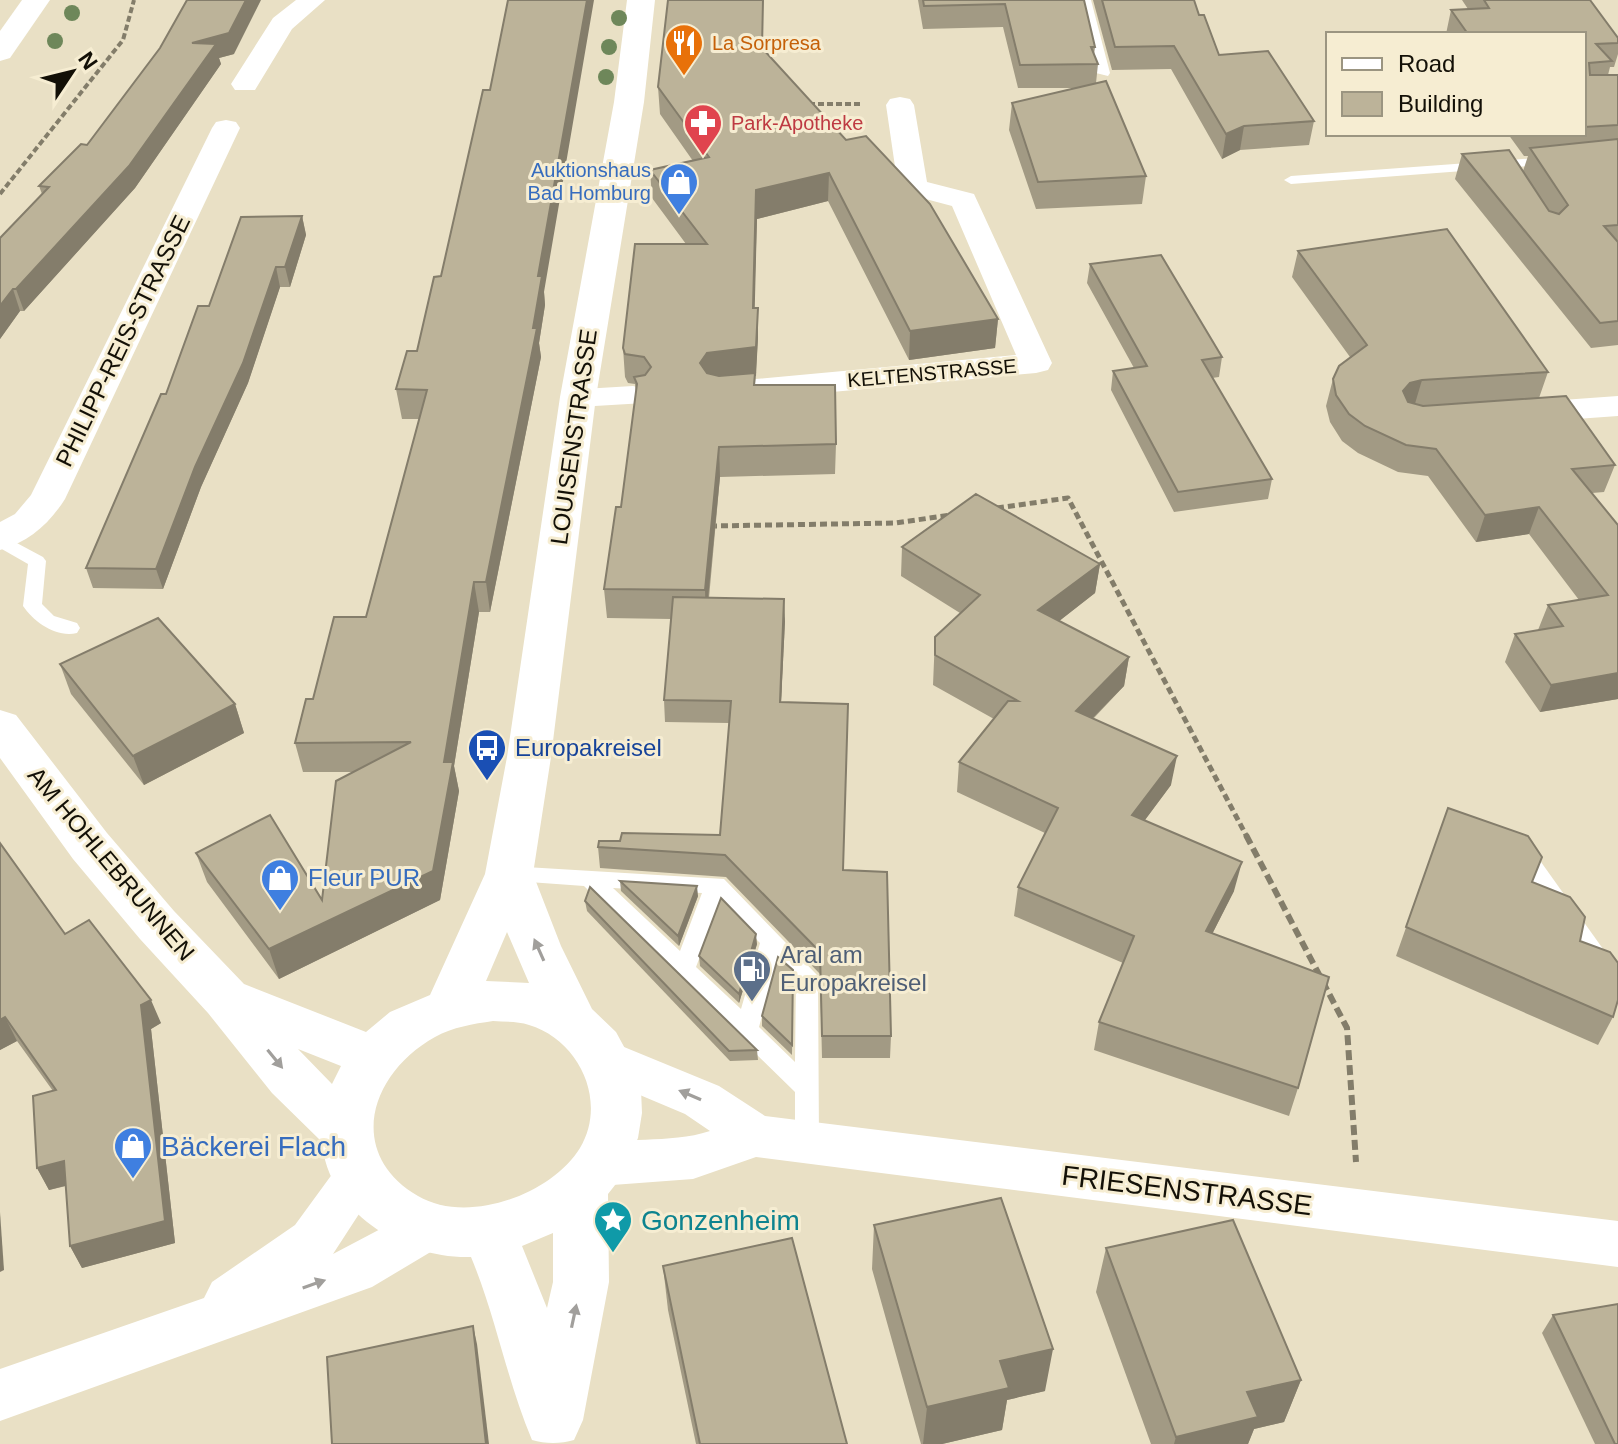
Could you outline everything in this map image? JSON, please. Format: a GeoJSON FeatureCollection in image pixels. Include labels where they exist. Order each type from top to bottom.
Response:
{"type":"FeatureCollection","features":[{"type":"Feature","properties":{"kind":"street"},"geometry":{"type":"LineString","coordinates":[[5,40],[36,0]]}},
{"type":"Feature","properties":{"kind":"street"},"geometry":{"type":"LineString","coordinates":[[245,84],[282,24],[312,0]]}},
{"type":"Feature","properties":{"kind":"street","name":"LOUISENSTRASSE"},"geometry":{"type":"LineString","coordinates":[[449,1007],[509,874],[532,741],[578,397],[629,102],[641,0]]}},
{"type":"Feature","properties":{"kind":"street","name":"KELTENSTRASSE"},"geometry":{"type":"LineString","coordinates":[[721,392],[1036,363],[964,200],[913,187],[900,105]]}},
{"type":"Feature","properties":{"kind":"street","name":"PHILIPP-REIS-STRASSE"},"geometry":{"type":"LineString","coordinates":[[0,539],[28,522],[47,499],[226,128]]}},
{"type":"Feature","properties":{"kind":"street"},"geometry":{"type":"LineString","coordinates":[[578,397],[633,396]]}},
{"type":"Feature","properties":{"kind":"street"},"geometry":{"type":"LineString","coordinates":[[1493,415],[1618,406]]}},
{"type":"Feature","properties":{"kind":"street","name":"AM HOHLEBRUNNEN"},"geometry":{"type":"LineString","coordinates":[[0,726],[90,846],[226,998],[352,1154]]}},
{"type":"Feature","properties":{"kind":"street"},"geometry":{"type":"LineString","coordinates":[[509,874],[537,946],[572,1021]]}},
{"type":"Feature","properties":{"kind":"street","name":"AM HOHLEBRUNNEN"},"geometry":{"type":"LineString","coordinates":[[226,998],[374,1057]]}},
{"type":"Feature","properties":{"kind":"street"},"geometry":{"type":"LineString","coordinates":[[188,1329],[313,1241],[352,1154],[353,1092],[374,1057],[408,1027],[449,1007],[493,1000],[535,1005],[572,1021],[592,1038],[607,1060],[617,1093],[615,1129],[590,1175],[540,1216],[488,1232],[456,1233],[426,1228],[385,1208],[352,1154]]}},
{"type":"Feature","properties":{"kind":"street","name":"FRIESENSTRASSE"},"geometry":{"type":"LineString","coordinates":[[607,1060],[702,1100],[756,1136]]}},
{"type":"Feature","properties":{"kind":"street","name":"FRIESENSTRASSE"},"geometry":{"type":"LineString","coordinates":[[590,1175],[693,1158],[756,1136],[1618,1244]]}},
{"type":"Feature","properties":{"kind":"street"},"geometry":{"type":"LineString","coordinates":[[555,1432],[581,1282],[590,1175]]}},
{"type":"Feature","properties":{"kind":"street"},"geometry":{"type":"LineString","coordinates":[[0,1395],[354,1270],[426,1228]]}},
{"type":"Feature","properties":{"kind":"street"},"geometry":{"type":"LineString","coordinates":[[488,1232],[515,1295],[555,1432]]}},
{"type":"Feature","properties":{"kind":"lane"},"geometry":{"type":"LineString","coordinates":[[1085,0],[1103,73]]}},
{"type":"Feature","properties":{"kind":"lane"},"geometry":{"type":"LineString","coordinates":[[1291,180],[1509,170],[1562,160]]}},
{"type":"Feature","properties":{"kind":"lane"},"geometry":{"type":"LineString","coordinates":[[0,539],[37,561],[32,606],[47,621],[70,628]]}},
{"type":"Feature","properties":{"kind":"lane"},"geometry":{"type":"LineString","coordinates":[[1528,861],[1618,988]]}},
{"type":"Feature","properties":{"kind":"lane"},"geometry":{"type":"LineString","coordinates":[[509,874],[716,885],[807,976],[807,1142]]}},
{"type":"Feature","properties":{"kind":"lane"},"geometry":{"type":"LineString","coordinates":[[589,878],[807,1088]]}},
{"type":"Feature","properties":{"kind":"lane"},"geometry":{"type":"LineString","coordinates":[[684,970],[716,885]]}},
{"type":"Feature","properties":{"kind":"lane"},"geometry":{"type":"LineString","coordinates":[[746,1030],[772,940]]}},
{"type":"Feature","properties":{"kind":"path"},"geometry":{"type":"LineString","coordinates":[[0,194],[123,40],[134,0]]}},
{"type":"Feature","properties":{"kind":"path"},"geometry":{"type":"LineString","coordinates":[[805,104],[900,105]]}},
{"type":"Feature","properties":{"kind":"path"},"geometry":{"type":"LineString","coordinates":[[989,509],[1068,498],[1340,1014],[1347,1028],[1359,1211]]}},
{"type":"Feature","properties":{"kind":"path"},"geometry":{"type":"LineString","coordinates":[[704,526],[895,523],[958,514]]}},
{"type":"Feature","properties":{"kind":"building"},"geometry":{"type":"Polygon","coordinates":[[[187,0],[246,0],[229,33],[192,43],[216,44],[129,166],[0,306],[0,238],[49,187],[39,186],[81,144],[87,145],[160,48],[187,0]]]}},
{"type":"Feature","properties":{"kind":"building"},"geometry":{"type":"Polygon","coordinates":[[[508,0],[587,0],[538,276],[542,276],[533,328],[537,328],[486,582],[474,582],[444,762],[453,762],[433,871],[269,949],[196,853],[270,815],[322,900],[336,781],[411,742],[295,743],[306,699],[313,699],[334,617],[366,617],[427,390],[396,389],[407,351],[417,351],[434,277],[441,276],[483,90],[490,90],[508,0]]]}},
{"type":"Feature","properties":{"kind":"building"},"geometry":{"type":"Polygon","coordinates":[[[668,0],[763,0],[762,48],[846,140],[866,136],[930,204],[998,319],[910,331],[829,173],[756,190],[753,308],[758,308],[756,347],[707,353],[700,363],[707,373],[719,376],[755,373],[754,385],[835,385],[836,444],[719,447],[705,590],[604,589],[616,507],[621,507],[637,384],[634,377],[645,375],[651,367],[644,357],[625,354],[623,348],[635,244],[707,244],[650,170],[709,157],[658,87],[668,0]]]}},
{"type":"Feature","properties":{"kind":"building"},"geometry":{"type":"Polygon","coordinates":[[[923,0],[1084,0],[1095,47],[1091,47],[1098,64],[1020,65],[1005,4],[924,6],[923,0]]]}},
{"type":"Feature","properties":{"kind":"building"},"geometry":{"type":"Polygon","coordinates":[[[1102,0],[1194,0],[1199,15],[1204,15],[1219,55],[1268,51],[1314,121],[1244,126],[1226,134],[1174,46],[1115,47],[1102,0]]]}},
{"type":"Feature","properties":{"kind":"building"},"geometry":{"type":"Polygon","coordinates":[[[1484,0],[1590,0],[1618,38],[1618,43],[1596,44],[1612,61],[1589,63],[1590,75],[1618,75],[1618,125],[1586,127],[1586,32],[1467,32],[1451,10],[1489,8],[1484,0]]]}},
{"type":"Feature","properties":{"kind":"building"},"geometry":{"type":"Polygon","coordinates":[[[1106,81],[1146,176],[1038,182],[1012,103],[1106,81]]]}},
{"type":"Feature","properties":{"kind":"building"},"geometry":{"type":"Polygon","coordinates":[[[1618,139],[1618,225],[1604,226],[1618,242],[1618,321],[1600,323],[1462,154],[1509,150],[1549,211],[1559,214],[1568,205],[1530,148],[1618,139]]]}},
{"type":"Feature","properties":{"kind":"building"},"geometry":{"type":"Polygon","coordinates":[[[302,216],[285,267],[276,267],[243,363],[195,467],[156,569],[86,568],[161,394],[166,394],[198,306],[209,306],[241,217],[302,216]]]}},
{"type":"Feature","properties":{"kind":"building"},"geometry":{"type":"Polygon","coordinates":[[[1447,229],[1548,372],[1422,380],[1410,383],[1403,391],[1408,402],[1423,406],[1566,396],[1615,465],[1572,469],[1618,525],[1618,673],[1551,685],[1515,634],[1563,626],[1548,605],[1608,595],[1539,507],[1485,515],[1436,449],[1406,445],[1365,426],[1349,414],[1336,395],[1333,379],[1339,366],[1367,345],[1298,251],[1447,229]]]}},
{"type":"Feature","properties":{"kind":"building"},"geometry":{"type":"Polygon","coordinates":[[[1161,255],[1222,357],[1202,360],[1272,479],[1178,492],[1113,371],[1147,366],[1090,264],[1161,255]]]}},
{"type":"Feature","properties":{"kind":"building"},"geometry":{"type":"Polygon","coordinates":[[[976,494],[1100,564],[1038,610],[1129,657],[1076,711],[1177,756],[1132,815],[1242,862],[1206,931],[1329,977],[1298,1088],[1099,1022],[1134,936],[1018,887],[1058,808],[959,762],[1008,701],[1018,701],[935,655],[935,637],[980,595],[902,547],[976,494]]]}},
{"type":"Feature","properties":{"kind":"building"},"geometry":{"type":"Polygon","coordinates":[[[673,597],[784,599],[780,702],[848,704],[843,870],[887,872],[891,1036],[822,1036],[820,952],[725,855],[598,847],[599,841],[620,841],[622,833],[720,835],[731,701],[664,700],[673,597]]]}},
{"type":"Feature","properties":{"kind":"building"},"geometry":{"type":"Polygon","coordinates":[[[158,618],[235,704],[133,756],[60,664],[158,618]]]}},
{"type":"Feature","properties":{"kind":"building"},"geometry":{"type":"Polygon","coordinates":[[[1448,808],[1528,836],[1542,857],[1532,882],[1570,897],[1585,917],[1580,941],[1610,952],[1618,963],[1618,1000],[1613,1017],[1406,927],[1448,808]]]}},
{"type":"Feature","properties":{"kind":"building"},"geometry":{"type":"Polygon","coordinates":[[[0,843],[65,934],[89,920],[151,1000],[141,1005],[165,1221],[70,1246],[64,1161],[37,1168],[33,1096],[56,1090],[5,1017],[0,1020],[0,843]]]}},
{"type":"Feature","properties":{"kind":"building"},"geometry":{"type":"Polygon","coordinates":[[[620,881],[697,886],[678,936],[620,881]]]}},
{"type":"Feature","properties":{"kind":"building"},"geometry":{"type":"Polygon","coordinates":[[[590,887],[757,1050],[729,1051],[585,901],[590,887]]]}},
{"type":"Feature","properties":{"kind":"building"},"geometry":{"type":"Polygon","coordinates":[[[721,898],[756,934],[739,994],[699,956],[721,898]]]}},
{"type":"Feature","properties":{"kind":"building"},"geometry":{"type":"Polygon","coordinates":[[[778,957],[793,970],[792,1045],[762,1016],[778,957]]]}},
{"type":"Feature","properties":{"kind":"building"},"geometry":{"type":"Polygon","coordinates":[[[1001,1198],[1053,1349],[1000,1361],[1009,1388],[927,1407],[874,1225],[1001,1198]]]}},
{"type":"Feature","properties":{"kind":"building"},"geometry":{"type":"Polygon","coordinates":[[[1233,1220],[1301,1380],[1247,1392],[1258,1417],[1176,1437],[1106,1248],[1233,1220]]]}},
{"type":"Feature","properties":{"kind":"building"},"geometry":{"type":"Polygon","coordinates":[[[792,1238],[847,1444],[700,1444],[663,1266],[792,1238]]]}},
{"type":"Feature","properties":{"kind":"building"},"geometry":{"type":"Polygon","coordinates":[[[1618,1304],[1618,1444],[1615,1444],[1553,1315],[1618,1304]]]}},
{"type":"Feature","properties":{"kind":"building"},"geometry":{"type":"Polygon","coordinates":[[[473,1326],[486,1444],[332,1444],[327,1357],[473,1326]]]}},
{"type":"Feature","properties":{"kind":"place","name":"La Sorpresa"},"geometry":{"type":"Point","coordinates":[684,77]}},
{"type":"Feature","properties":{"kind":"place","name":"Park-Apotheke"},"geometry":{"type":"Point","coordinates":[703,157]}},
{"type":"Feature","properties":{"kind":"place","name":"Auktionshaus Bad Homburg"},"geometry":{"type":"Point","coordinates":[679,216]}},
{"type":"Feature","properties":{"kind":"place","name":"Europakreisel"},"geometry":{"type":"Point","coordinates":[487,782]}},
{"type":"Feature","properties":{"kind":"place","name":"Fleur PUR"},"geometry":{"type":"Point","coordinates":[280,912]}},
{"type":"Feature","properties":{"kind":"place","name":"Aral am Europakreisel"},"geometry":{"type":"Point","coordinates":[752,1003]}},
{"type":"Feature","properties":{"kind":"place","name":"Bäckerei Flach"},"geometry":{"type":"Point","coordinates":[133,1180]}},
{"type":"Feature","properties":{"kind":"place","name":"Gonzenheim"},"geometry":{"type":"Point","coordinates":[613,1254]}}]}
